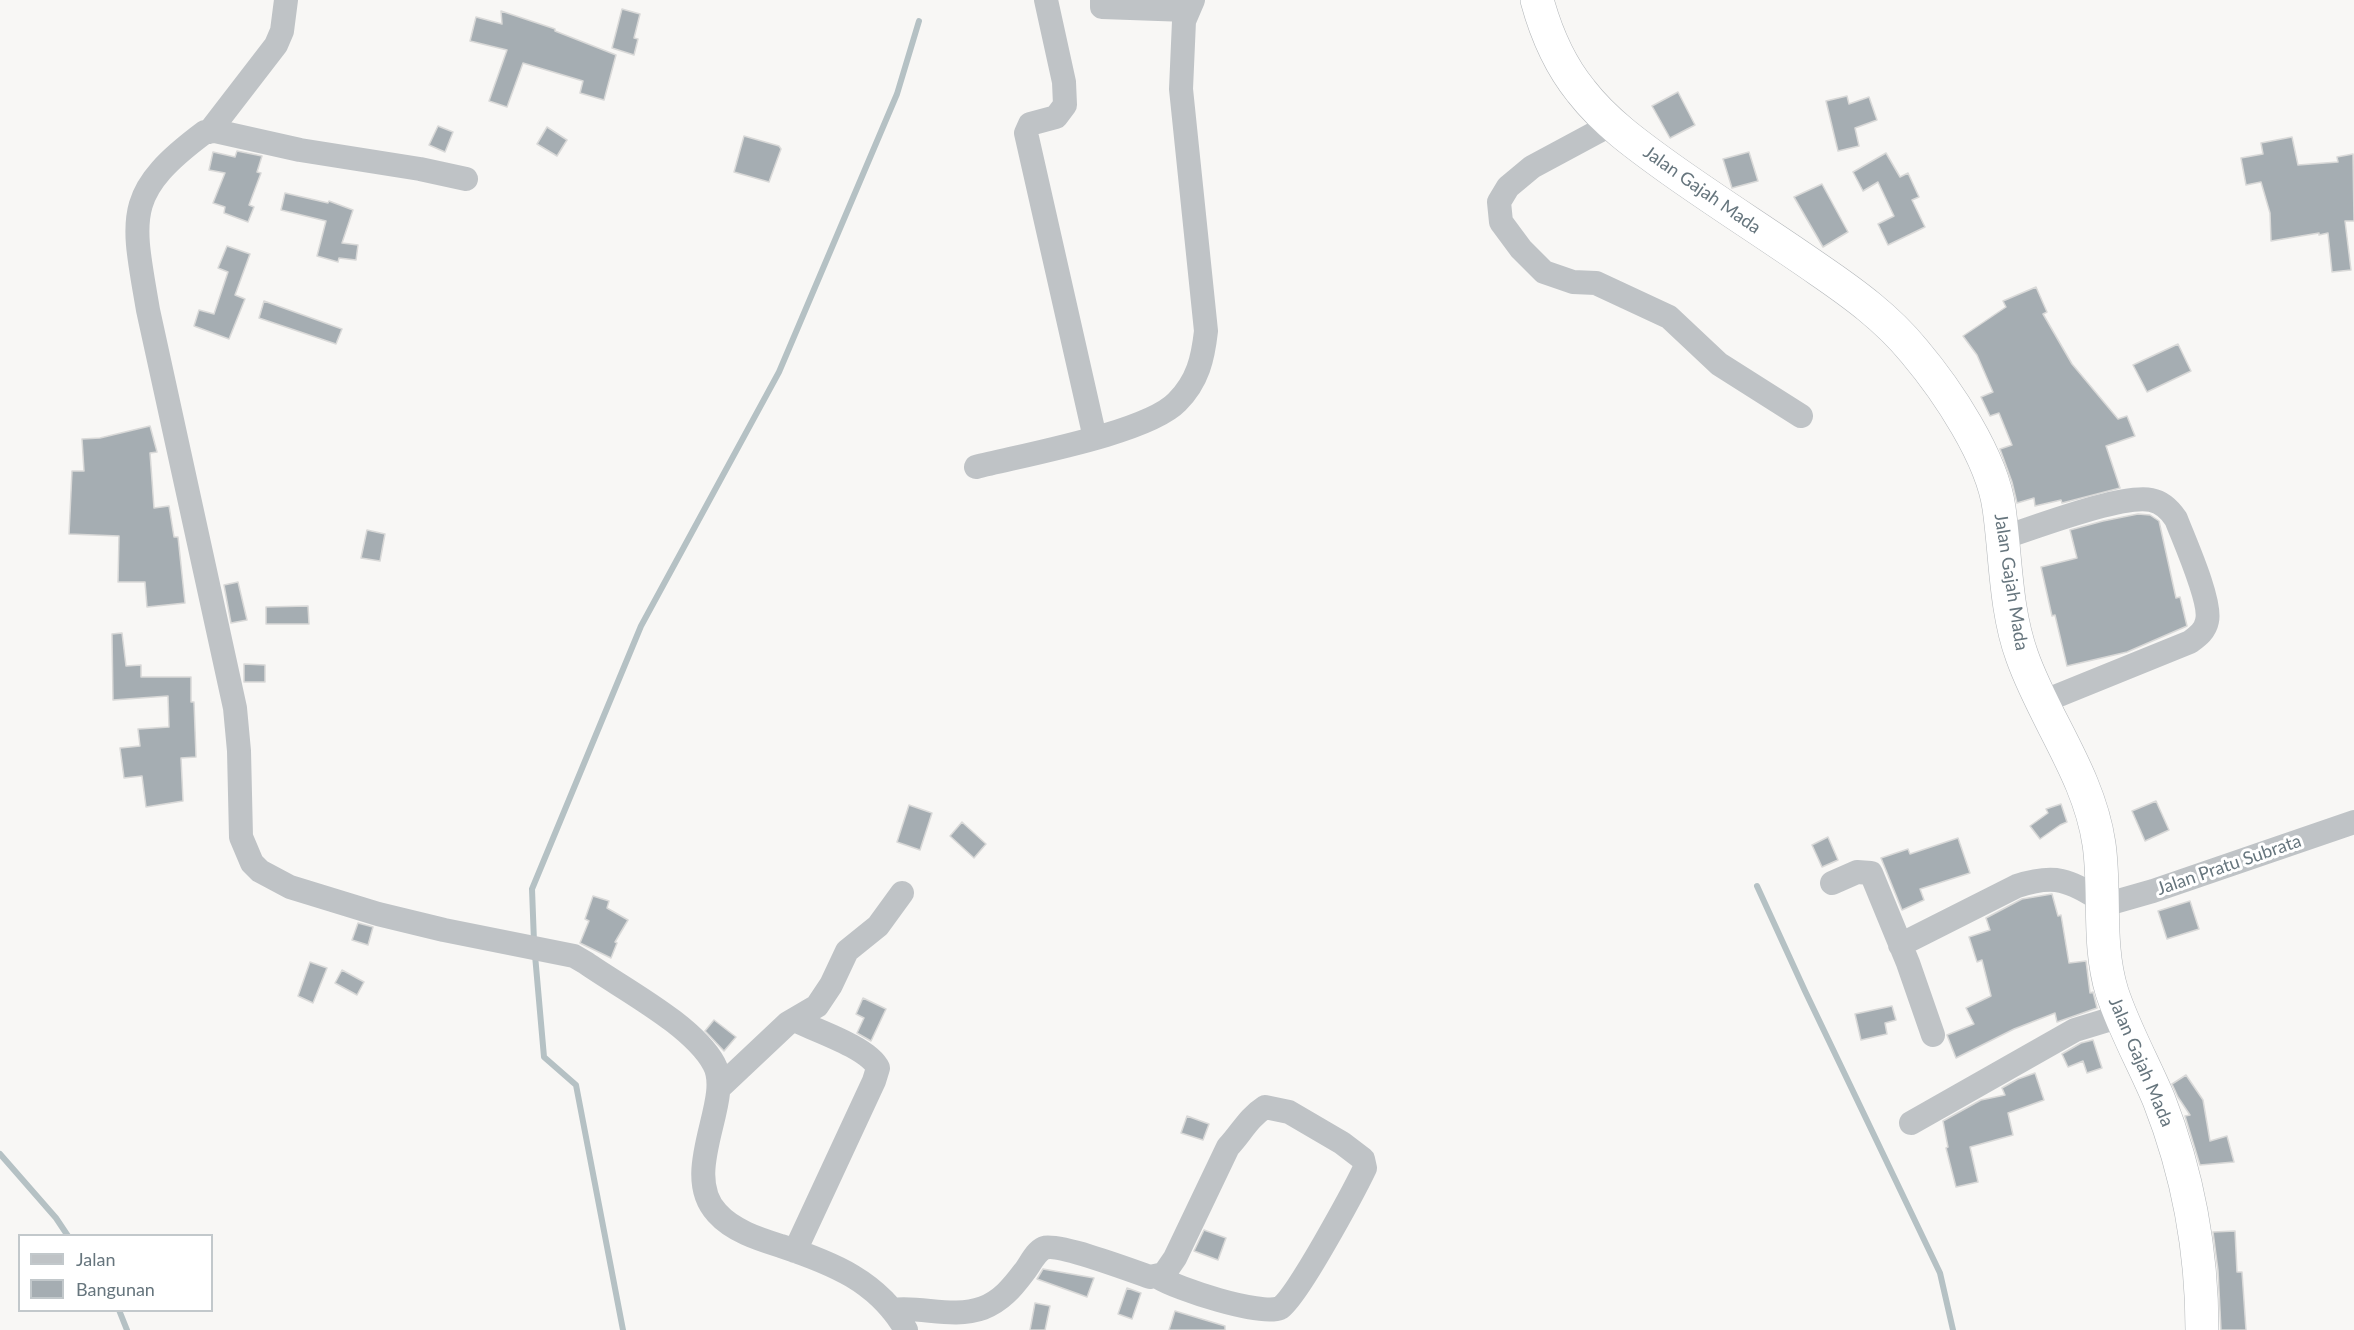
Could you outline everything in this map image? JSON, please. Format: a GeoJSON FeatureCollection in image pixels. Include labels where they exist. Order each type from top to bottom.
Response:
{"type":"FeatureCollection","features":[{"type":"Feature","properties":{"kind":"highway","name":"Jalan Gajah Mada"},"geometry":{"type":"LineString","coordinates":[[1537,0],[1545,32],[1580,91],[1626,137],[1712,199],[1866,303],[1896,330],[1915,351],[1949,398],[1984,461],[1999,506],[2018,646],[2042,702],[2077,771],[2092,813],[2099,844],[2107,972],[2121,1016],[2157,1095],[2186,1184],[2200,1274],[2202,1330]]}},
{"type":"Feature","properties":{"kind":"street"},"geometry":{"type":"LineString","coordinates":[[286,0],[282,31],[276,45],[209,132],[195,140],[159,171],[140,203],[137,222],[139,254],[164,386],[233,698],[239,751],[241,837],[246,853],[260,871],[290,887],[415,924],[563,953],[586,963],[691,1036],[719,1074],[720,1089],[709,1130],[705,1162],[704,1181],[710,1204],[728,1223],[747,1233],[852,1275],[892,1310],[906,1330]]}},
{"type":"Feature","properties":{"kind":"street"},"geometry":{"type":"LineString","coordinates":[[1046,0],[1064,81],[1065,105],[1056,117],[1030,124],[1026,133],[1095,438]]}},
{"type":"Feature","properties":{"kind":"street"},"geometry":{"type":"LineString","coordinates":[[976,466],[1095,438],[1155,418],[1176,403],[1189,387],[1202,362],[1206,331],[1181,89],[1184,21],[1190,5],[1102,8],[1102,0]]}},
{"type":"Feature","properties":{"kind":"street"},"geometry":{"type":"LineString","coordinates":[[1612,124],[1532,167],[1508,187],[1499,202],[1501,222],[1521,249],[1544,272],[1573,282],[1596,283],[1669,317],[1719,364],[1801,416]]}},
{"type":"Feature","properties":{"kind":"street"},"geometry":{"type":"LineString","coordinates":[[209,132],[227,132],[247,139],[300,150],[420,169],[466,179]]}},
{"type":"Feature","properties":{"kind":"street"},"geometry":{"type":"LineString","coordinates":[[2002,538],[2121,501],[2149,499],[2170,510],[2176,519],[2207,605],[2207,623],[2202,633],[2190,642],[2042,702]]}},
{"type":"Feature","properties":{"kind":"street","name":"Jalan Pratu Subrata"},"geometry":{"type":"LineString","coordinates":[[2104,903],[2153,891],[2354,822]]}},
{"type":"Feature","properties":{"kind":"street"},"geometry":{"type":"LineString","coordinates":[[1832,883],[1857,872],[1871,873],[1933,1035]]}},
{"type":"Feature","properties":{"kind":"street"},"geometry":{"type":"LineString","coordinates":[[1900,945],[2017,886],[2033,881],[2059,880],[2073,884],[2104,903]]}},
{"type":"Feature","properties":{"kind":"street"},"geometry":{"type":"LineString","coordinates":[[720,1089],[772,1038],[794,1020],[817,1006],[831,985],[849,948],[878,926],[903,893]]}},
{"type":"Feature","properties":{"kind":"street"},"geometry":{"type":"LineString","coordinates":[[1911,1123],[2075,1030],[2121,1016]]}},
{"type":"Feature","properties":{"kind":"street"},"geometry":{"type":"LineString","coordinates":[[794,1020],[864,1052],[875,1060],[878,1068],[795,1251]]}},
{"type":"Feature","properties":{"kind":"street"},"geometry":{"type":"LineString","coordinates":[[892,1310],[916,1308],[970,1313],[990,1305],[1010,1290],[1039,1252],[1051,1247],[1070,1250],[1150,1277],[1164,1275],[1170,1268],[1228,1147],[1252,1115],[1265,1107],[1289,1112],[1342,1143],[1363,1159],[1365,1168],[1343,1212],[1296,1290],[1282,1307],[1272,1310],[1260,1309],[1212,1298],[1170,1285],[1158,1276]]}},
{"type":"Feature","properties":{"kind":"building"},"geometry":{"type":"Polygon","coordinates":[[[622,9],[640,14],[634,38],[638,39],[634,55],[612,48],[622,9]]]}},
{"type":"Feature","properties":{"kind":"building"},"geometry":{"type":"Polygon","coordinates":[[[501,11],[555,29],[555,31],[616,55],[604,100],[580,93],[583,81],[523,63],[507,107],[489,101],[507,50],[470,41],[476,17],[502,24],[501,11]]]}},
{"type":"Feature","properties":{"kind":"building"},"geometry":{"type":"Polygon","coordinates":[[[1678,92],[1695,125],[1670,138],[1652,106],[1678,92]]]}},
{"type":"Feature","properties":{"kind":"building"},"geometry":{"type":"Polygon","coordinates":[[[1847,96],[1849,104],[1869,97],[1877,120],[1855,128],[1859,146],[1838,151],[1826,101],[1847,96]]]}},
{"type":"Feature","properties":{"kind":"building"},"geometry":{"type":"Polygon","coordinates":[[[438,126],[453,132],[445,152],[429,145],[438,126]]]}},
{"type":"Feature","properties":{"kind":"building"},"geometry":{"type":"Polygon","coordinates":[[[547,127],[567,140],[557,156],[537,144],[547,127]]]}},
{"type":"Feature","properties":{"kind":"building"},"geometry":{"type":"Polygon","coordinates":[[[744,136],[779,146],[781,149],[769,182],[734,172],[744,136]]]}},
{"type":"Feature","properties":{"kind":"building"},"geometry":{"type":"Polygon","coordinates":[[[2292,137],[2298,165],[2338,162],[2337,157],[2353,154],[2354,221],[2345,221],[2351,270],[2332,272],[2328,233],[2271,241],[2270,213],[2261,182],[2246,185],[2241,158],[2263,154],[2261,143],[2292,137]]]}},
{"type":"Feature","properties":{"kind":"building"},"geometry":{"type":"Polygon","coordinates":[[[237,151],[262,156],[257,172],[261,173],[249,205],[254,207],[248,222],[224,213],[225,207],[213,203],[225,173],[209,170],[213,152],[235,157],[237,151]]]}},
{"type":"Feature","properties":{"kind":"building"},"geometry":{"type":"Polygon","coordinates":[[[1749,152],[1758,181],[1732,188],[1723,159],[1749,152]]]}},
{"type":"Feature","properties":{"kind":"building"},"geometry":{"type":"Polygon","coordinates":[[[1886,153],[1900,177],[1908,173],[1919,197],[1912,200],[1925,227],[1888,245],[1878,224],[1894,216],[1878,182],[1863,191],[1853,172],[1886,153]]]}},
{"type":"Feature","properties":{"kind":"building"},"geometry":{"type":"Polygon","coordinates":[[[1822,184],[1848,232],[1823,247],[1794,197],[1822,184]]]}},
{"type":"Feature","properties":{"kind":"building"},"geometry":{"type":"Polygon","coordinates":[[[285,193],[328,203],[329,201],[353,210],[342,243],[358,245],[356,260],[339,258],[338,262],[317,256],[326,221],[281,210],[285,193]]]}},
{"type":"Feature","properties":{"kind":"building"},"geometry":{"type":"Polygon","coordinates":[[[227,246],[250,254],[235,295],[245,299],[229,339],[194,326],[199,310],[214,314],[228,272],[218,268],[227,246]]]}},
{"type":"Feature","properties":{"kind":"building"},"geometry":{"type":"Polygon","coordinates":[[[2036,287],[2047,312],[2043,314],[2072,364],[2118,419],[2127,416],[2135,436],[2106,446],[2120,488],[2062,503],[2061,500],[2035,506],[2034,498],[2017,503],[2000,449],[2012,445],[1999,413],[1990,416],[1981,397],[1993,392],[1977,355],[1963,336],[2006,307],[2003,301],[2036,287]]]}},
{"type":"Feature","properties":{"kind":"building"},"geometry":{"type":"Polygon","coordinates":[[[264,301],[342,329],[336,344],[259,318],[264,301]]]}},
{"type":"Feature","properties":{"kind":"building"},"geometry":{"type":"Polygon","coordinates":[[[2178,344],[2191,371],[2147,392],[2133,365],[2178,344]]]}},
{"type":"Feature","properties":{"kind":"building"},"geometry":{"type":"Polygon","coordinates":[[[150,426],[157,452],[150,453],[154,508],[169,506],[174,537],[178,537],[185,603],[147,607],[145,582],[118,582],[119,536],[69,534],[72,471],[84,471],[82,439],[100,438],[150,426]]]}},
{"type":"Feature","properties":{"kind":"building"},"geometry":{"type":"Polygon","coordinates":[[[2138,514],[2150,515],[2159,521],[2176,598],[2180,597],[2187,626],[2127,652],[2067,666],[2055,615],[2052,616],[2041,567],[2077,558],[2070,530],[2138,514]]]}},
{"type":"Feature","properties":{"kind":"building"},"geometry":{"type":"Polygon","coordinates":[[[367,530],[385,534],[380,561],[361,558],[367,530]]]}},
{"type":"Feature","properties":{"kind":"building"},"geometry":{"type":"Polygon","coordinates":[[[238,582],[247,620],[231,623],[224,585],[238,582]]]}},
{"type":"Feature","properties":{"kind":"building"},"geometry":{"type":"Polygon","coordinates":[[[308,606],[309,624],[266,624],[266,607],[308,606]]]}},
{"type":"Feature","properties":{"kind":"building"},"geometry":{"type":"Polygon","coordinates":[[[122,633],[126,666],[141,665],[141,677],[191,677],[196,757],[181,758],[183,801],[146,807],[142,776],[124,778],[120,748],[140,746],[138,729],[169,727],[168,696],[113,700],[112,634],[122,633]]]}},
{"type":"Feature","properties":{"kind":"building"},"geometry":{"type":"Polygon","coordinates":[[[244,664],[265,665],[265,682],[244,682],[244,664]]]}},
{"type":"Feature","properties":{"kind":"building"},"geometry":{"type":"Polygon","coordinates":[[[2156,801],[2169,830],[2145,841],[2132,811],[2156,801]]]}},
{"type":"Feature","properties":{"kind":"building"},"geometry":{"type":"Polygon","coordinates":[[[2061,804],[2067,822],[2040,839],[2030,826],[2048,813],[2046,809],[2061,804]]]}},
{"type":"Feature","properties":{"kind":"building"},"geometry":{"type":"Polygon","coordinates":[[[909,805],[932,813],[920,850],[897,842],[909,805]]]}},
{"type":"Feature","properties":{"kind":"building"},"geometry":{"type":"Polygon","coordinates":[[[962,822],[986,844],[974,858],[950,836],[962,822]]]}},
{"type":"Feature","properties":{"kind":"building"},"geometry":{"type":"Polygon","coordinates":[[[1828,837],[1838,860],[1822,867],[1812,845],[1828,837]]]}},
{"type":"Feature","properties":{"kind":"building"},"geometry":{"type":"Polygon","coordinates":[[[1958,838],[1970,873],[1920,889],[1924,900],[1902,910],[1881,858],[1908,849],[1910,854],[1958,838]]]}},
{"type":"Feature","properties":{"kind":"building"},"geometry":{"type":"Polygon","coordinates":[[[2052,894],[2058,916],[2061,915],[2069,963],[2086,961],[2090,993],[2093,992],[2097,1008],[2057,1022],[2055,1013],[2014,1029],[1956,1058],[1947,1035],[1974,1024],[1966,1008],[1991,996],[1982,960],[1977,962],[1969,937],[1990,930],[1986,918],[2022,899],[2052,894]]]}},
{"type":"Feature","properties":{"kind":"building"},"geometry":{"type":"Polygon","coordinates":[[[593,896],[609,901],[607,908],[628,920],[615,942],[617,943],[611,958],[580,943],[589,921],[585,919],[593,896]]]}},
{"type":"Feature","properties":{"kind":"building"},"geometry":{"type":"Polygon","coordinates":[[[2190,901],[2199,929],[2167,939],[2158,911],[2190,901]]]}},
{"type":"Feature","properties":{"kind":"building"},"geometry":{"type":"Polygon","coordinates":[[[358,923],[373,927],[368,945],[352,940],[358,923]]]}},
{"type":"Feature","properties":{"kind":"building"},"geometry":{"type":"Polygon","coordinates":[[[310,962],[327,968],[313,1003],[298,996],[310,962]]]}},
{"type":"Feature","properties":{"kind":"building"},"geometry":{"type":"Polygon","coordinates":[[[342,970],[364,982],[357,995],[335,983],[342,970]]]}},
{"type":"Feature","properties":{"kind":"building"},"geometry":{"type":"Polygon","coordinates":[[[863,998],[886,1009],[871,1041],[857,1033],[864,1018],[856,1014],[863,998]]]}},
{"type":"Feature","properties":{"kind":"building"},"geometry":{"type":"Polygon","coordinates":[[[1892,1006],[1896,1020],[1885,1023],[1887,1034],[1861,1040],[1855,1014],[1892,1006]]]}},
{"type":"Feature","properties":{"kind":"building"},"geometry":{"type":"Polygon","coordinates":[[[714,1020],[736,1037],[724,1051],[705,1031],[714,1020]]]}},
{"type":"Feature","properties":{"kind":"building"},"geometry":{"type":"Polygon","coordinates":[[[2093,1040],[2102,1068],[2087,1073],[2083,1061],[2068,1067],[2062,1054],[2081,1043],[2093,1040]]]}},
{"type":"Feature","properties":{"kind":"building"},"geometry":{"type":"Polygon","coordinates":[[[2035,1073],[2044,1100],[2008,1113],[2013,1135],[1970,1147],[1978,1182],[1956,1187],[1946,1148],[1948,1147],[1943,1121],[1981,1100],[2005,1095],[2002,1088],[2035,1073]]]}},
{"type":"Feature","properties":{"kind":"building"},"geometry":{"type":"Polygon","coordinates":[[[2186,1075],[2203,1100],[2210,1141],[2227,1136],[2234,1162],[2200,1165],[2185,1116],[2190,1115],[2172,1084],[2186,1075]]]}},
{"type":"Feature","properties":{"kind":"building"},"geometry":{"type":"Polygon","coordinates":[[[1187,1116],[1209,1124],[1203,1140],[1181,1133],[1187,1116]]]}},
{"type":"Feature","properties":{"kind":"building"},"geometry":{"type":"Polygon","coordinates":[[[1204,1230],[1226,1238],[1218,1260],[1194,1251],[1204,1230]]]}},
{"type":"Feature","properties":{"kind":"building"},"geometry":{"type":"Polygon","coordinates":[[[2235,1231],[2237,1272],[2242,1272],[2246,1330],[2221,1330],[2218,1270],[2213,1232],[2235,1231]]]}},
{"type":"Feature","properties":{"kind":"building"},"geometry":{"type":"Polygon","coordinates":[[[1043,1269],[1094,1278],[1087,1297],[1037,1279],[1043,1269]]]}},
{"type":"Feature","properties":{"kind":"building"},"geometry":{"type":"Polygon","coordinates":[[[1127,1288],[1141,1293],[1132,1319],[1118,1314],[1127,1288]]]}},
{"type":"Feature","properties":{"kind":"building"},"geometry":{"type":"Polygon","coordinates":[[[1035,1303],[1050,1306],[1045,1330],[1030,1330],[1035,1303]]]}},
{"type":"Feature","properties":{"kind":"building"},"geometry":{"type":"Polygon","coordinates":[[[1175,1311],[1225,1326],[1225,1330],[1169,1330],[1175,1311]]]}},
{"type":"Feature","properties":{"kind":"waterway"},"geometry":{"type":"LineString","coordinates":[[534,942],[532,889],[641,626],[779,372],[897,94],[919,21]]}},
{"type":"Feature","properties":{"kind":"waterway"},"geometry":{"type":"LineString","coordinates":[[1757,886],[1940,1273],[1953,1330]]}},
{"type":"Feature","properties":{"kind":"waterway"},"geometry":{"type":"LineString","coordinates":[[535,955],[544,1057],[576,1085],[623,1330]]}},
{"type":"Feature","properties":{"kind":"waterway"},"geometry":{"type":"LineString","coordinates":[[0,1154],[56,1218],[67,1234]]}},
{"type":"Feature","properties":{"kind":"waterway"},"geometry":{"type":"LineString","coordinates":[[120,1312],[127,1330]]}}]}
